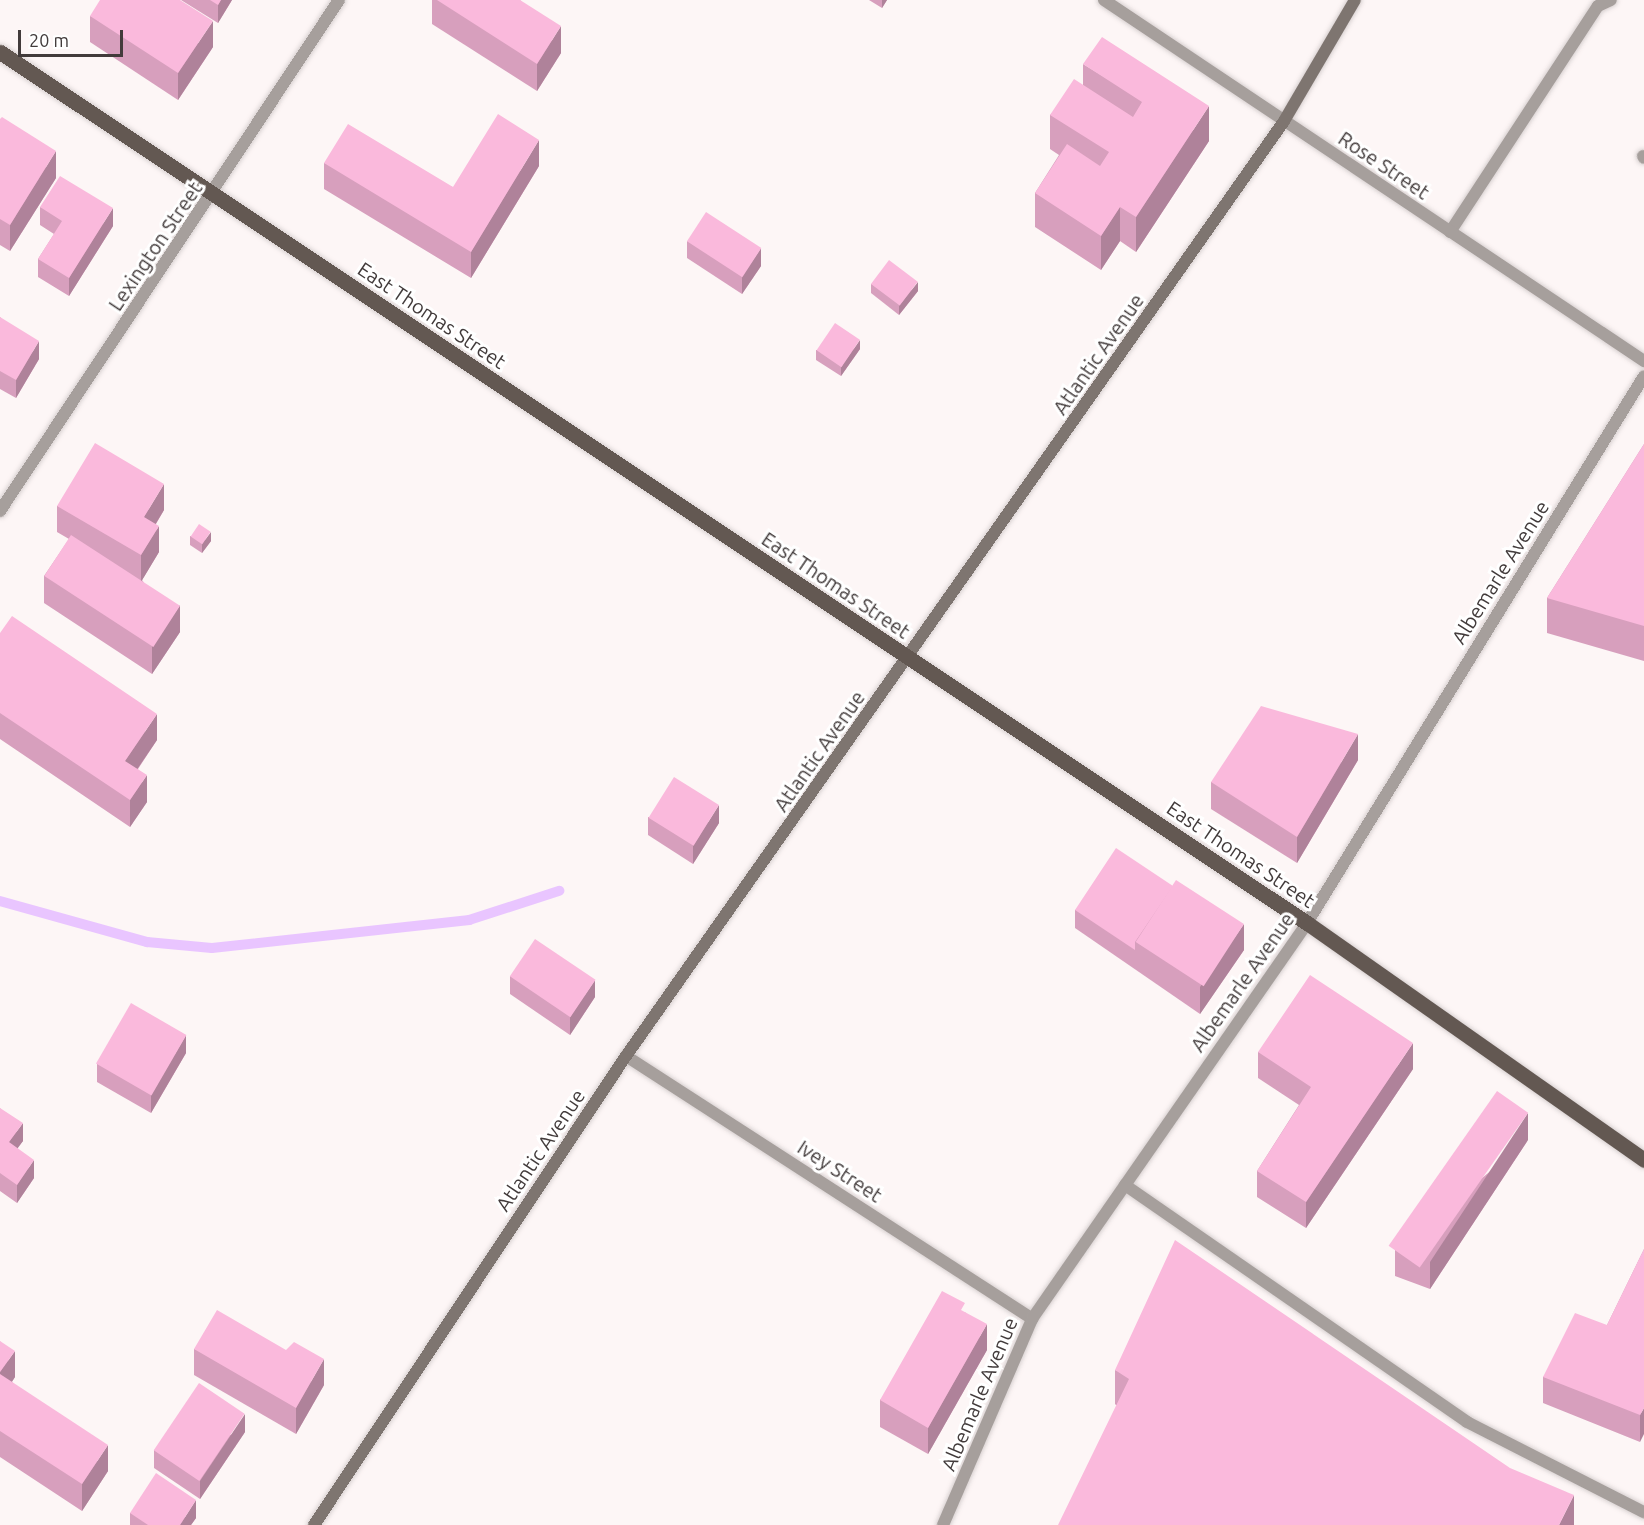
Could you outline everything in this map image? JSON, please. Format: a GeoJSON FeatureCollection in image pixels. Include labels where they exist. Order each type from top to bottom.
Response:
{"type":"FeatureCollection","features":[{"type":"Feature","properties":{"kind":"main road","name":"Atlantic Avenue"},"geometry":{"type":"LineString","coordinates":[[314,1525],[626,1056],[909,658],[1284,121],[1354,0]]}},
{"type":"Feature","properties":{"kind":"main road","name":"East Thomas Street"},"geometry":{"type":"LineString","coordinates":[[0,52],[1307,922],[1644,1160]]}},
{"type":"Feature","properties":{"kind":"street","name":"Lexington Street"},"geometry":{"type":"LineString","coordinates":[[0,511],[212,195],[339,0]]}},
{"type":"Feature","properties":{"kind":"street","name":"Rose Street"},"geometry":{"type":"LineString","coordinates":[[1104,0],[1644,361]]}},
{"type":"Feature","properties":{"kind":"street"},"geometry":{"type":"LineString","coordinates":[[1450,232],[1597,3],[1611,0]]}},
{"type":"Feature","properties":{"kind":"street","name":"Albemarle Avenue"},"geometry":{"type":"LineString","coordinates":[[943,1525],[1032,1319],[1307,922],[1644,375]]}},
{"type":"Feature","properties":{"kind":"street","name":"Ivey Street"},"geometry":{"type":"LineString","coordinates":[[626,1056],[1032,1319]]}},
{"type":"Feature","properties":{"kind":"street"},"geometry":{"type":"LineString","coordinates":[[1125,1185],[1467,1422],[1644,1512]]}},
{"type":"Feature","properties":{"kind":"building"},"geometry":{"type":"Polygon","coordinates":[[[100,0],[180,0],[213,21],[178,73],[90,16],[100,0]]]}},
{"type":"Feature","properties":{"kind":"building"},"geometry":{"type":"Polygon","coordinates":[[[210,0],[221,0],[218,5],[210,0]]]}},
{"type":"Feature","properties":{"kind":"building"},"geometry":{"type":"Polygon","coordinates":[[[437,0],[520,0],[561,26],[537,64],[437,0]]]}},
{"type":"Feature","properties":{"kind":"building"},"geometry":{"type":"Polygon","coordinates":[[[1102,37],[1209,106],[1136,217],[1120,207],[1101,236],[1035,193],[1067,144],[1100,166],[1109,152],[1050,115],[1074,79],[1133,117],[1142,102],[1083,64],[1102,37]]]}},
{"type":"Feature","properties":{"kind":"building"},"geometry":{"type":"Polygon","coordinates":[[[498,114],[539,140],[471,252],[324,163],[348,124],[453,187],[498,114]]]}},
{"type":"Feature","properties":{"kind":"building"},"geometry":{"type":"Polygon","coordinates":[[[2,117],[56,151],[10,225],[0,219],[0,119],[2,117]]]}},
{"type":"Feature","properties":{"kind":"building"},"geometry":{"type":"Polygon","coordinates":[[[60,176],[113,208],[69,278],[38,259],[62,221],[40,207],[60,176]]]}},
{"type":"Feature","properties":{"kind":"building"},"geometry":{"type":"Polygon","coordinates":[[[706,212],[761,248],[742,277],[687,241],[706,212]]]}},
{"type":"Feature","properties":{"kind":"building"},"geometry":{"type":"Polygon","coordinates":[[[889,260],[918,282],[900,306],[871,284],[889,260]]]}},
{"type":"Feature","properties":{"kind":"building"},"geometry":{"type":"Polygon","coordinates":[[[0,317],[39,341],[16,380],[0,371],[0,317]]]}},
{"type":"Feature","properties":{"kind":"building"},"geometry":{"type":"Polygon","coordinates":[[[835,323],[860,340],[841,367],[817,350],[835,323]]]}},
{"type":"Feature","properties":{"kind":"building"},"geometry":{"type":"Polygon","coordinates":[[[95,443],[164,484],[144,517],[159,526],[141,555],[57,506],[95,443]]]}},
{"type":"Feature","properties":{"kind":"building"},"geometry":{"type":"Polygon","coordinates":[[[1644,444],[1644,626],[1547,598],[1644,444]]]}},
{"type":"Feature","properties":{"kind":"building"},"geometry":{"type":"Polygon","coordinates":[[[199,524],[211,532],[202,544],[191,536],[199,524]]]}},
{"type":"Feature","properties":{"kind":"building"},"geometry":{"type":"Polygon","coordinates":[[[71,535],[180,606],[153,647],[44,576],[71,535]]]}},
{"type":"Feature","properties":{"kind":"building"},"geometry":{"type":"Polygon","coordinates":[[[12,616],[157,714],[125,761],[147,775],[130,800],[0,713],[0,633],[12,616]]]}},
{"type":"Feature","properties":{"kind":"building"},"geometry":{"type":"Polygon","coordinates":[[[1261,706],[1358,734],[1297,837],[1211,782],[1261,706]]]}},
{"type":"Feature","properties":{"kind":"building"},"geometry":{"type":"Polygon","coordinates":[[[674,777],[719,805],[694,846],[649,818],[674,777]]]}},
{"type":"Feature","properties":{"kind":"building"},"geometry":{"type":"Polygon","coordinates":[[[1116,848],[1173,886],[1135,942],[1135,950],[1075,910],[1116,848]]]}},
{"type":"Feature","properties":{"kind":"building"},"geometry":{"type":"Polygon","coordinates":[[[1176,880],[1244,924],[1204,986],[1136,942],[1176,880]]]}},
{"type":"Feature","properties":{"kind":"building"},"geometry":{"type":"Polygon","coordinates":[[[535,939],[596,980],[570,1017],[510,976],[535,939]]]}},
{"type":"Feature","properties":{"kind":"building"},"geometry":{"type":"Polygon","coordinates":[[[1310,975],[1413,1043],[1306,1202],[1257,1171],[1311,1087],[1258,1052],[1310,975]]]}},
{"type":"Feature","properties":{"kind":"building"},"geometry":{"type":"Polygon","coordinates":[[[131,1003],[186,1035],[151,1096],[96,1064],[131,1003]]]}},
{"type":"Feature","properties":{"kind":"building"},"geometry":{"type":"Polygon","coordinates":[[[1497,1091],[1528,1113],[1420,1268],[1389,1246],[1497,1091]]]}},
{"type":"Feature","properties":{"kind":"building"},"geometry":{"type":"Polygon","coordinates":[[[0,1108],[23,1123],[9,1142],[34,1160],[17,1185],[0,1173],[0,1108]]]}},
{"type":"Feature","properties":{"kind":"building"},"geometry":{"type":"Polygon","coordinates":[[[1175,1240],[1510,1468],[1574,1495],[1559,1525],[1058,1525],[1129,1379],[1115,1370],[1175,1240]]]}},
{"type":"Feature","properties":{"kind":"building"},"geometry":{"type":"Polygon","coordinates":[[[1644,1249],[1644,1408],[1640,1415],[1543,1377],[1575,1313],[1607,1325],[1644,1249]]]}},
{"type":"Feature","properties":{"kind":"building"},"geometry":{"type":"Polygon","coordinates":[[[942,1291],[965,1303],[961,1310],[987,1324],[928,1428],[880,1400],[942,1291]]]}},
{"type":"Feature","properties":{"kind":"building"},"geometry":{"type":"Polygon","coordinates":[[[217,1310],[286,1350],[294,1342],[324,1359],[296,1408],[194,1349],[217,1310]]]}},
{"type":"Feature","properties":{"kind":"building"},"geometry":{"type":"Polygon","coordinates":[[[0,1341],[15,1351],[0,1372],[0,1341]]]}},
{"type":"Feature","properties":{"kind":"building"},"geometry":{"type":"Polygon","coordinates":[[[0,1374],[108,1445],[82,1484],[0,1431],[0,1374]]]}},
{"type":"Feature","properties":{"kind":"building"},"geometry":{"type":"Polygon","coordinates":[[[199,1383],[245,1414],[199,1481],[154,1450],[199,1383]]]}},
{"type":"Feature","properties":{"kind":"building"},"geometry":{"type":"Polygon","coordinates":[[[156,1473],[196,1500],[180,1525],[148,1525],[130,1513],[156,1473]]]}},
{"type":"Feature","properties":{"kind":"waterway"},"geometry":{"type":"LineString","coordinates":[[0,901],[147,942],[212,948],[469,920],[559,891]]}}]}
